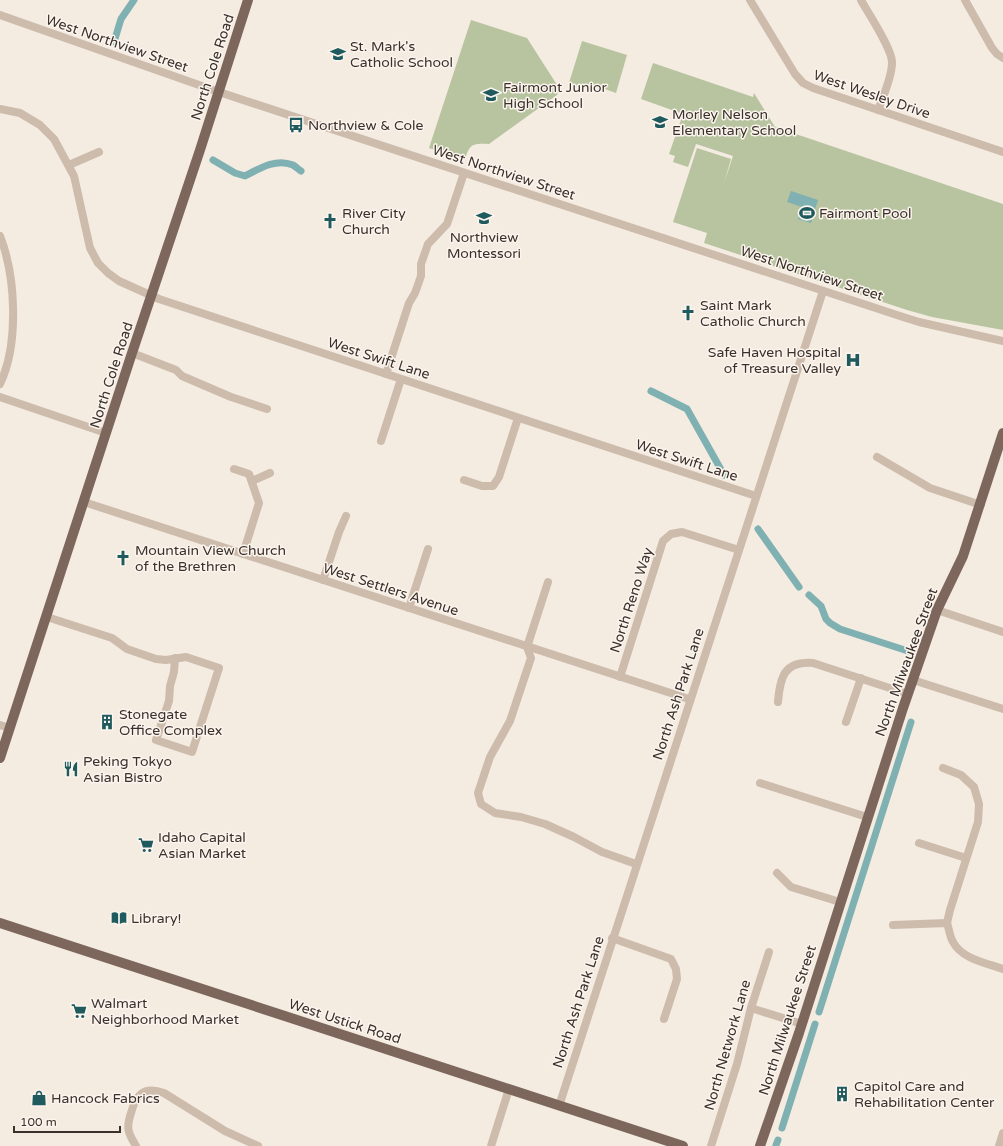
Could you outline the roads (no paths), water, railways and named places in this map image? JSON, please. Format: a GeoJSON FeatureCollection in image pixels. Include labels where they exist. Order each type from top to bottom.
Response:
{"type":"FeatureCollection","features":[{"type":"Feature","properties":{"kind":"main road","name":"North Cole Road"},"geometry":{"type":"LineString","coordinates":[[0,758],[248,0]]}},
{"type":"Feature","properties":{"kind":"main road","name":"North Milwaukee Street"},"geometry":{"type":"LineString","coordinates":[[760,1146],[802,1024],[867,817],[908,694],[937,610],[963,556],[981,505],[1003,433]]}},
{"type":"Feature","properties":{"kind":"main road","name":"West Ustick Road"},"geometry":{"type":"LineString","coordinates":[[0,923],[682,1146]]}},
{"type":"Feature","properties":{"kind":"street","name":"West Wesley Drive"},"geometry":{"type":"LineString","coordinates":[[750,0],[795,74],[803,83],[813,88],[1003,152]]}},
{"type":"Feature","properties":{"kind":"street"},"geometry":{"type":"LineString","coordinates":[[861,0],[890,52],[892,62],[891,70],[878,110]]}},
{"type":"Feature","properties":{"kind":"street"},"geometry":{"type":"LineString","coordinates":[[965,0],[992,48],[1003,58]]}},
{"type":"Feature","properties":{"kind":"street","name":"West Northview Street"},"geometry":{"type":"LineString","coordinates":[[0,15],[219,92],[823,291],[919,322],[1003,341]]}},
{"type":"Feature","properties":{"kind":"street","name":"West Swift Lane"},"geometry":{"type":"LineString","coordinates":[[0,109],[20,113],[40,124],[54,139],[74,176],[90,248],[98,263],[119,281],[151,295],[756,496]]}},
{"type":"Feature","properties":{"kind":"street"},"geometry":{"type":"LineString","coordinates":[[69,165],[99,152]]}},
{"type":"Feature","properties":{"kind":"street"},"geometry":{"type":"LineString","coordinates":[[386,374],[409,303],[415,293],[421,276],[421,264],[428,244],[447,224],[464,172]]}},
{"type":"Feature","properties":{"kind":"street"},"geometry":{"type":"LineString","coordinates":[[0,236],[5,249],[11,276],[13,306],[12,336],[9,358],[0,384]]}},
{"type":"Feature","properties":{"kind":"street","name":"North Ash Park Lane"},"geometry":{"type":"LineString","coordinates":[[559,1106],[689,699],[823,291]]}},
{"type":"Feature","properties":{"kind":"street"},"geometry":{"type":"LineString","coordinates":[[132,353],[176,370],[182,376],[231,397],[267,409]]}},
{"type":"Feature","properties":{"kind":"street"},"geometry":{"type":"LineString","coordinates":[[381,442],[401,379]]}},
{"type":"Feature","properties":{"kind":"street"},"geometry":{"type":"LineString","coordinates":[[0,397],[106,433]]}},
{"type":"Feature","properties":{"kind":"street"},"geometry":{"type":"LineString","coordinates":[[464,480],[482,486],[493,486],[499,478],[518,418]]}},
{"type":"Feature","properties":{"kind":"street"},"geometry":{"type":"LineString","coordinates":[[877,457],[930,488],[981,505]]}},
{"type":"Feature","properties":{"kind":"street"},"geometry":{"type":"LineString","coordinates":[[234,470],[249,474],[259,503],[243,554]]}},
{"type":"Feature","properties":{"kind":"street"},"geometry":{"type":"LineString","coordinates":[[252,481],[270,473]]}},
{"type":"Feature","properties":{"kind":"street","name":"West Settlers Avenue"},"geometry":{"type":"LineString","coordinates":[[84,502],[689,699]]}},
{"type":"Feature","properties":{"kind":"street"},"geometry":{"type":"LineString","coordinates":[[323,580],[346,516]]}},
{"type":"Feature","properties":{"kind":"street","name":"North Reno Way"},"geometry":{"type":"LineString","coordinates":[[620,677],[663,541],[671,534],[682,532],[739,550]]}},
{"type":"Feature","properties":{"kind":"street"},"geometry":{"type":"LineString","coordinates":[[409,608],[428,549]]}},
{"type":"Feature","properties":{"kind":"street"},"geometry":{"type":"LineString","coordinates":[[548,582],[527,646],[531,658],[510,721],[490,757],[478,793],[481,804],[495,813],[521,817],[545,824],[602,852],[636,864]]}},
{"type":"Feature","properties":{"kind":"street"},"geometry":{"type":"LineString","coordinates":[[937,610],[1003,632]]}},
{"type":"Feature","properties":{"kind":"street"},"geometry":{"type":"LineString","coordinates":[[46,617],[112,638],[127,649],[156,659],[166,660],[175,658],[186,657],[219,668],[192,752],[156,740],[169,701],[175,658]]}},
{"type":"Feature","properties":{"kind":"street"},"geometry":{"type":"LineString","coordinates":[[778,702],[779,686],[786,670],[798,664],[813,663],[908,694]]}},
{"type":"Feature","properties":{"kind":"street"},"geometry":{"type":"LineString","coordinates":[[846,722],[860,678]]}},
{"type":"Feature","properties":{"kind":"street"},"geometry":{"type":"LineString","coordinates":[[913,680],[1003,709]]}},
{"type":"Feature","properties":{"kind":"street"},"geometry":{"type":"LineString","coordinates":[[0,725],[10,728]]}},
{"type":"Feature","properties":{"kind":"street"},"geometry":{"type":"LineString","coordinates":[[943,768],[961,775],[974,787],[979,804],[978,822],[950,910],[948,923],[952,942],[962,952],[975,960],[1003,969]]}},
{"type":"Feature","properties":{"kind":"street"},"geometry":{"type":"LineString","coordinates":[[760,783],[867,817]]}},
{"type":"Feature","properties":{"kind":"street"},"geometry":{"type":"LineString","coordinates":[[919,843],[966,858]]}},
{"type":"Feature","properties":{"kind":"street"},"geometry":{"type":"LineString","coordinates":[[777,873],[791,887],[840,902]]}},
{"type":"Feature","properties":{"kind":"street"},"geometry":{"type":"LineString","coordinates":[[893,925],[948,923]]}},
{"type":"Feature","properties":{"kind":"street"},"geometry":{"type":"LineString","coordinates":[[612,938],[671,960],[676,969],[677,979],[664,1019]]}},
{"type":"Feature","properties":{"kind":"street","name":"North Network Lane"},"geometry":{"type":"LineString","coordinates":[[711,1146],[737,1064],[751,1008],[769,952]]}},
{"type":"Feature","properties":{"kind":"street"},"geometry":{"type":"LineString","coordinates":[[751,1008],[802,1024]]}},
{"type":"Feature","properties":{"kind":"street"},"geometry":{"type":"LineString","coordinates":[[491,1146],[509,1089]]}},
{"type":"Feature","properties":{"kind":"street"},"geometry":{"type":"LineString","coordinates":[[136,1146],[129,1132],[129,1120],[133,1104],[138,1096],[146,1091],[155,1090],[164,1093],[225,1131],[258,1146]]}},
{"type":"Feature","properties":{"kind":"street"},"geometry":{"type":"LineString","coordinates":[[999,1146],[1003,1133]]}},
{"type":"Feature","properties":{"kind":"water","name":"Fairmont Pool"},"geometry":{"type":"Polygon","coordinates":[[[791,191],[818,200],[811,223],[798,219],[802,207],[787,202],[791,191]]]}},
{"type":"Feature","properties":{"kind":"waterway"},"geometry":{"type":"LineString","coordinates":[[114,42],[121,19],[134,0]]}},
{"type":"Feature","properties":{"kind":"waterway"},"geometry":{"type":"LineString","coordinates":[[213,160],[235,173],[245,176],[274,163],[287,163],[293,165],[301,171]]}},
{"type":"Feature","properties":{"kind":"waterway"},"geometry":{"type":"LineString","coordinates":[[651,391],[687,409],[724,475]]}},
{"type":"Feature","properties":{"kind":"waterway"},"geometry":{"type":"LineString","coordinates":[[758,529],[799,587]]}},
{"type":"Feature","properties":{"kind":"waterway"},"geometry":{"type":"LineString","coordinates":[[809,595],[821,606],[826,619],[840,629],[911,652]]}},
{"type":"Feature","properties":{"kind":"waterway"},"geometry":{"type":"LineString","coordinates":[[819,1012],[911,722]]}},
{"type":"Feature","properties":{"kind":"waterway"},"geometry":{"type":"LineString","coordinates":[[782,1128],[815,1024]]}},
{"type":"Feature","properties":{"kind":"waterway"},"geometry":{"type":"LineString","coordinates":[[776,1145],[778,1140]]}},
{"type":"Feature","properties":{"kind":"place","name":"St. Mark's Catholic School"},"geometry":{"type":"Point","coordinates":[338,54]}},
{"type":"Feature","properties":{"kind":"place","name":"Fairmont Junior High School"},"geometry":{"type":"Point","coordinates":[491,95]}},
{"type":"Feature","properties":{"kind":"place","name":"Morley Nelson Elementary School"},"geometry":{"type":"Point","coordinates":[660,122]}},
{"type":"Feature","properties":{"kind":"place","name":"Northview & Cole"},"geometry":{"type":"Point","coordinates":[296,125]}},
{"type":"Feature","properties":{"kind":"place","name":"Fairmont Pool"},"geometry":{"type":"Point","coordinates":[807,213]}},
{"type":"Feature","properties":{"kind":"place","name":"Northview Montessori"},"geometry":{"type":"Point","coordinates":[484,218]}},
{"type":"Feature","properties":{"kind":"place","name":"River City Church"},"geometry":{"type":"Point","coordinates":[330,221]}},
{"type":"Feature","properties":{"kind":"place","name":"Saint Mark Catholic Church"},"geometry":{"type":"Point","coordinates":[688,313]}},
{"type":"Feature","properties":{"kind":"place","name":"Safe Haven Hospital of Treasure Valley"},"geometry":{"type":"Point","coordinates":[853,360]}},
{"type":"Feature","properties":{"kind":"place","name":"Mountain View Church of the Brethren"},"geometry":{"type":"Point","coordinates":[123,558]}},
{"type":"Feature","properties":{"kind":"place","name":"Stonegate Office Complex"},"geometry":{"type":"Point","coordinates":[107,722]}},
{"type":"Feature","properties":{"kind":"place","name":"Peking Tokyo Asian Bistro"},"geometry":{"type":"Point","coordinates":[71,769]}},
{"type":"Feature","properties":{"kind":"place","name":"Idaho Capital Asian Market"},"geometry":{"type":"Point","coordinates":[146,845]}},
{"type":"Feature","properties":{"kind":"place","name":"Library!"},"geometry":{"type":"Point","coordinates":[119,918]}},
{"type":"Feature","properties":{"kind":"place","name":"Walmart Neighborhood Market"},"geometry":{"type":"Point","coordinates":[79,1011]}},
{"type":"Feature","properties":{"kind":"place","name":"Capitol Care and Rehabilitation Center"},"geometry":{"type":"Point","coordinates":[842,1094]}},
{"type":"Feature","properties":{"kind":"place","name":"Hancock Fabrics"},"geometry":{"type":"Point","coordinates":[39,1098]}}]}
